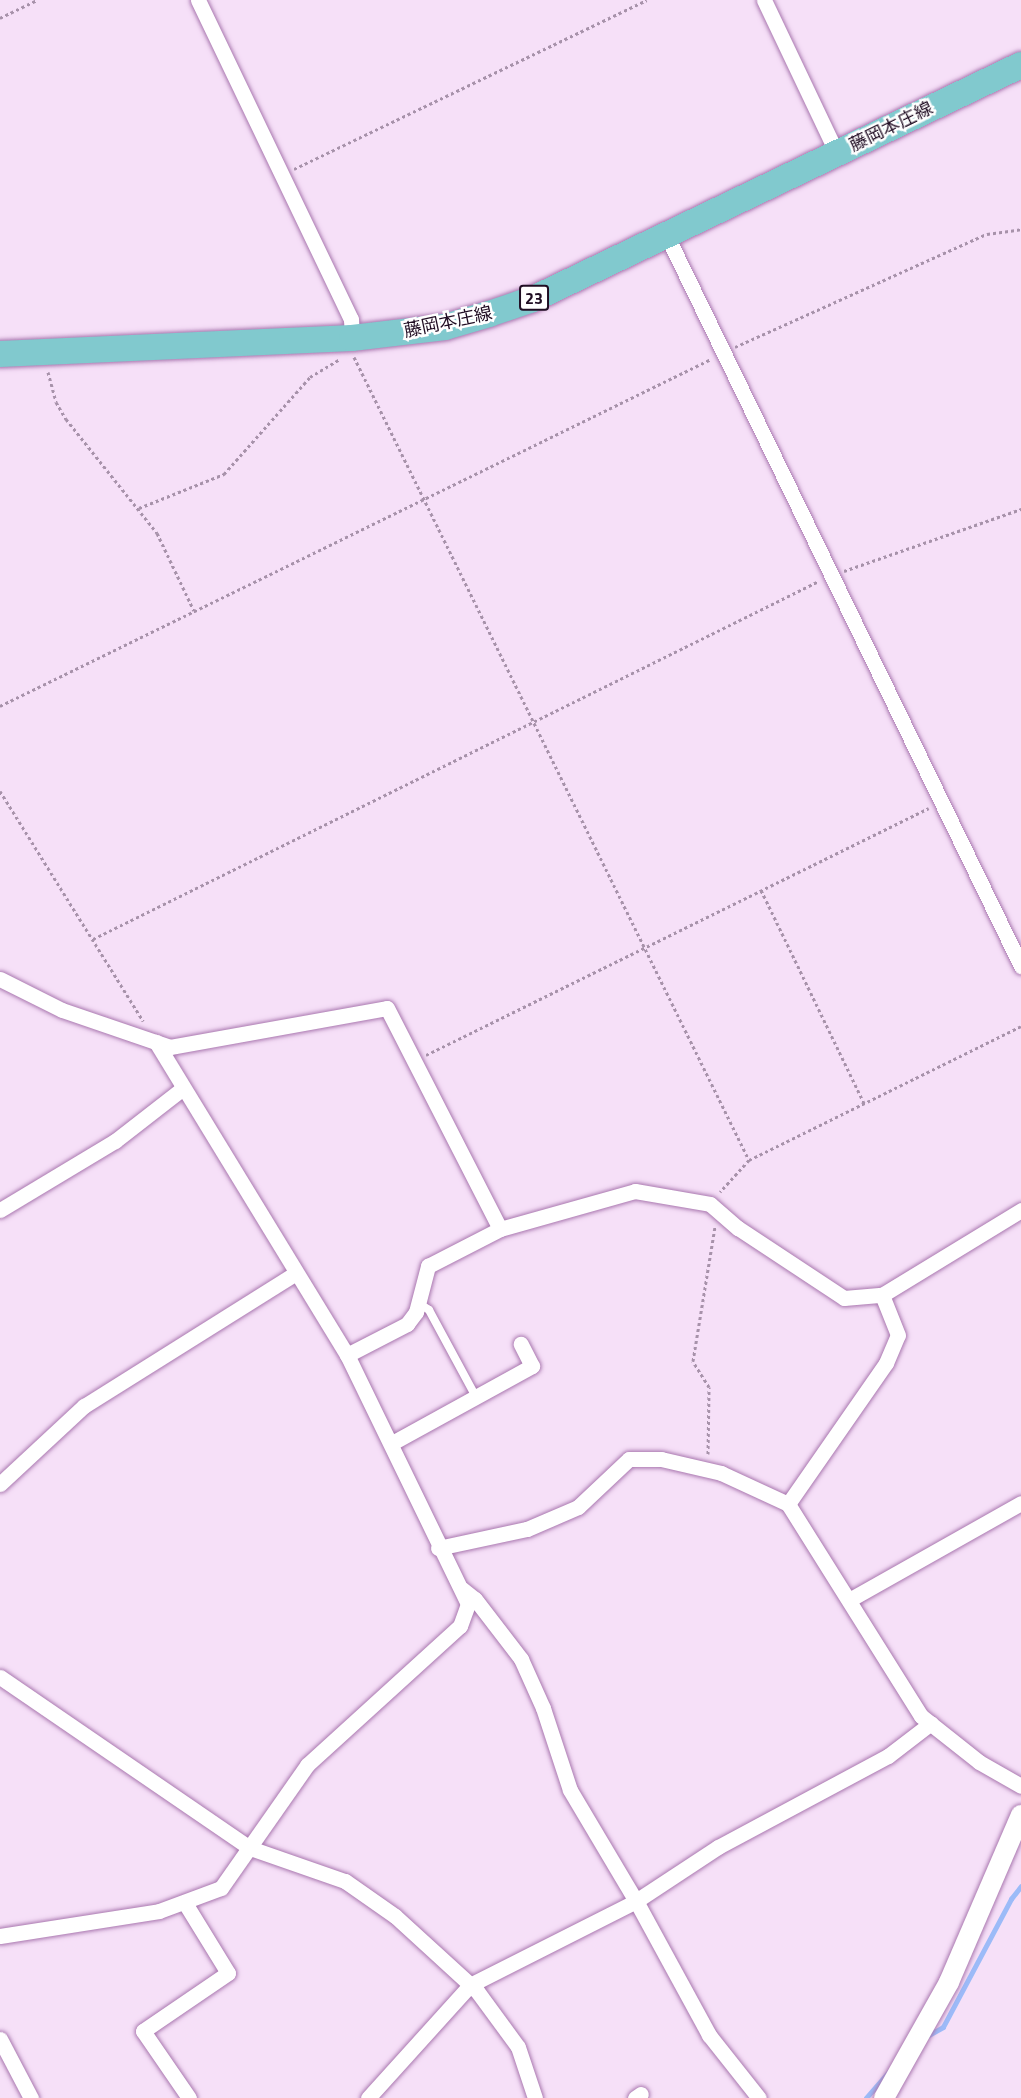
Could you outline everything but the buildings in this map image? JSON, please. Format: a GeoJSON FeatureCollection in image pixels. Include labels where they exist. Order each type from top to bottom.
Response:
{"type":"FeatureCollection","features":[{"type":"Feature","properties":{"kind":"main road","name":"藤岡本庄線"},"geometry":{"type":"LineString","coordinates":[[0,354],[352,345],[445,327],[533,299],[1021,65]]}},
{"type":"Feature","properties":{"kind":"street"},"geometry":{"type":"LineString","coordinates":[[198,0],[351,319],[352,345]]}},
{"type":"Feature","properties":{"kind":"street"},"geometry":{"type":"LineString","coordinates":[[764,0],[837,154]]}},
{"type":"Feature","properties":{"kind":"street"},"geometry":{"type":"LineString","coordinates":[[666,234],[1021,966]]}},
{"type":"Feature","properties":{"kind":"street"},"geometry":{"type":"LineString","coordinates":[[0,979],[62,1010],[170,1047],[387,1008],[416,1059],[500,1229]]}},
{"type":"Feature","properties":{"kind":"street"},"geometry":{"type":"LineString","coordinates":[[0,1936],[159,1911],[221,1888],[307,1765],[460,1626],[468,1604],[438,1548],[392,1443],[347,1354],[156,1042]]}},
{"type":"Feature","properties":{"kind":"street"},"geometry":{"type":"LineString","coordinates":[[0,1209],[115,1141],[183,1088]]}},
{"type":"Feature","properties":{"kind":"street"},"geometry":{"type":"LineString","coordinates":[[347,1354],[407,1324],[418,1304],[428,1266],[500,1229],[635,1191],[713,1207],[844,1298],[882,1295],[1021,1210]]}},
{"type":"Feature","properties":{"kind":"street"},"geometry":{"type":"LineString","coordinates":[[0,1484],[84,1406],[296,1273]]}},
{"type":"Feature","properties":{"kind":"street"},"geometry":{"type":"LineString","coordinates":[[788,1504],[886,1363],[898,1335],[882,1295]]}},
{"type":"Feature","properties":{"kind":"street"},"geometry":{"type":"LineString","coordinates":[[392,1443],[532,1366],[520,1344]]}},
{"type":"Feature","properties":{"kind":"street"},"geometry":{"type":"LineString","coordinates":[[438,1548],[527,1529],[578,1508],[629,1459],[661,1459],[707,1470],[788,1504],[921,1716],[979,1762],[1021,1786]]}},
{"type":"Feature","properties":{"kind":"street"},"geometry":{"type":"LineString","coordinates":[[849,1600],[1021,1503]]}},
{"type":"Feature","properties":{"kind":"street"},"geometry":{"type":"LineString","coordinates":[[458,1586],[475,1599],[521,1659],[543,1708],[570,1790],[636,1900],[709,2035],[759,2098]]}},
{"type":"Feature","properties":{"kind":"street"},"geometry":{"type":"LineString","coordinates":[[0,1677],[250,1848],[345,1881],[395,1916],[470,1985],[518,2047],[535,2098]]}},
{"type":"Feature","properties":{"kind":"street"},"geometry":{"type":"LineString","coordinates":[[368,2098],[470,1985],[636,1900],[718,1847],[888,1756],[931,1723]]}},
{"type":"Feature","properties":{"kind":"street"},"geometry":{"type":"LineString","coordinates":[[884,2098],[949,1982],[1021,1815]]}},
{"type":"Feature","properties":{"kind":"street"},"geometry":{"type":"LineString","coordinates":[[185,1903],[228,1973],[143,2031],[189,2098]]}},
{"type":"Feature","properties":{"kind":"street"},"geometry":{"type":"LineString","coordinates":[[0,2039],[32,2098]]}},
{"type":"Feature","properties":{"kind":"lane"},"geometry":{"type":"LineString","coordinates":[[418,1304],[429,1310],[476,1397]]}},
{"type":"Feature","properties":{"kind":"path"},"geometry":{"type":"LineString","coordinates":[[0,18],[37,0]]}},
{"type":"Feature","properties":{"kind":"path"},"geometry":{"type":"LineString","coordinates":[[281,175],[647,0]]}},
{"type":"Feature","properties":{"kind":"path"},"geometry":{"type":"LineString","coordinates":[[0,706],[723,352],[987,234],[1021,229]]}},
{"type":"Feature","properties":{"kind":"path"},"geometry":{"type":"LineString","coordinates":[[139,508],[224,474],[310,377],[352,345],[533,724],[646,946],[749,1160]]}},
{"type":"Feature","properties":{"kind":"path"},"geometry":{"type":"LineString","coordinates":[[47,352],[54,393],[66,419],[157,533],[194,611]]}},
{"type":"Feature","properties":{"kind":"path"},"geometry":{"type":"LineString","coordinates":[[93,939],[533,724],[831,575],[1021,509]]}},
{"type":"Feature","properties":{"kind":"path"},"geometry":{"type":"LineString","coordinates":[[0,791],[156,1042]]}},
{"type":"Feature","properties":{"kind":"path"},"geometry":{"type":"LineString","coordinates":[[416,1059],[941,801]]}},
{"type":"Feature","properties":{"kind":"path"},"geometry":{"type":"LineString","coordinates":[[761,890],[864,1103]]}},
{"type":"Feature","properties":{"kind":"path"},"geometry":{"type":"LineString","coordinates":[[707,1470],[710,1388],[693,1361],[713,1207],[749,1160],[1021,1026]]}},
{"type":"Feature","properties":{"kind":"waterway"},"geometry":{"type":"LineString","coordinates":[[927,2036],[943,2027],[1011,1899],[1021,1886]]}},
{"type":"Feature","properties":{"kind":"waterway"},"geometry":{"type":"LineString","coordinates":[[866,2098],[890,2070]]}}]}
